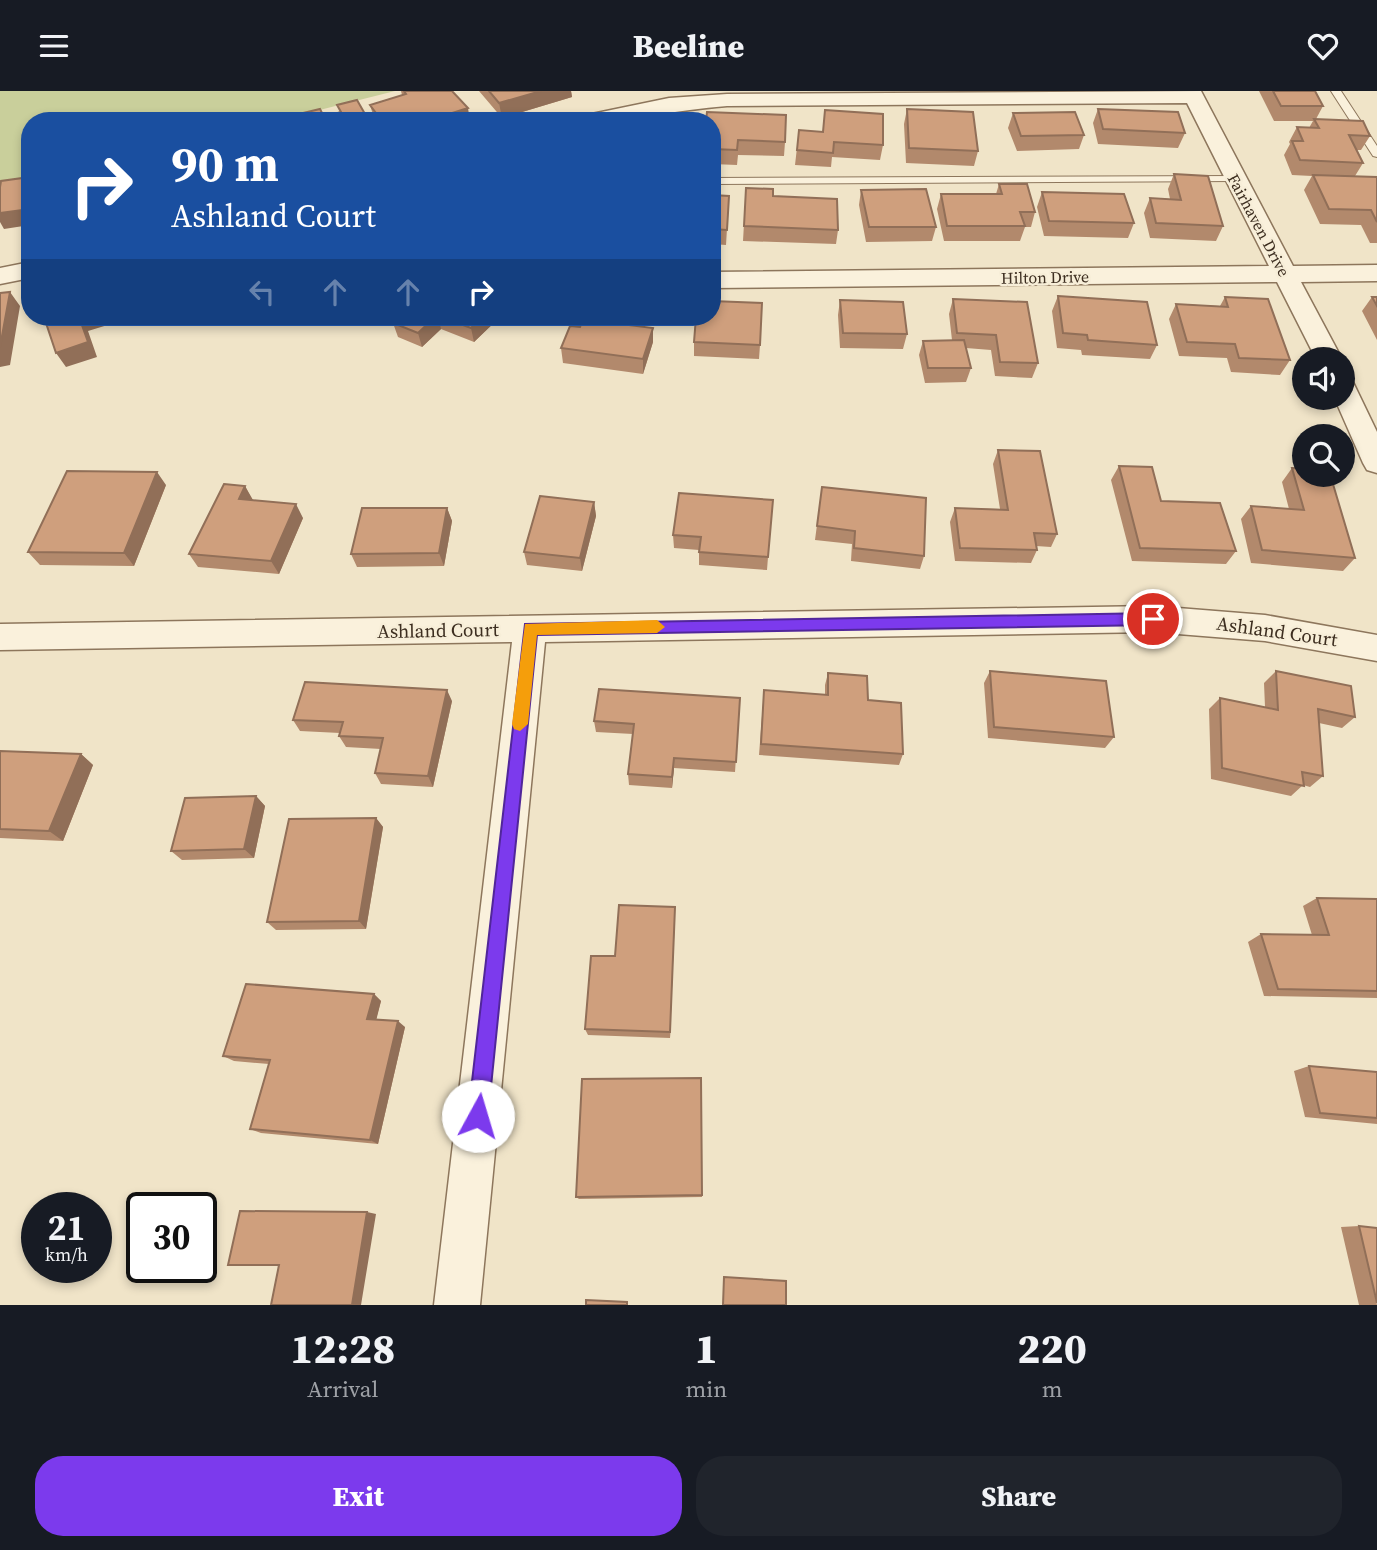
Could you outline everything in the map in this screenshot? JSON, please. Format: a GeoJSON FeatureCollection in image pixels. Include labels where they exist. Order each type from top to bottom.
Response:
{"type":"FeatureCollection","features":[{"type":"Feature","properties":{"kind":"street"},"geometry":{"type":"LineString","coordinates":[[632,112],[669,104],[727,100],[1192,94]]}},
{"type":"Feature","properties":{"kind":"street","name":"Fairhaven Drive"},"geometry":{"type":"LineString","coordinates":[[1192,94],[1323,347]]}},
{"type":"Feature","properties":{"kind":"street"},"geometry":{"type":"LineString","coordinates":[[0,276],[21,272]]}},
{"type":"Feature","properties":{"kind":"street","name":"Hilton Drive"},"geometry":{"type":"LineString","coordinates":[[721,280],[1377,273]]}},
{"type":"Feature","properties":{"kind":"street"},"geometry":{"type":"LineString","coordinates":[[1353,410],[1377,463]]}},
{"type":"Feature","properties":{"kind":"street","name":"Ashland Court"},"geometry":{"type":"LineString","coordinates":[[0,638],[1153,619],[1230,622],[1320,635],[1377,648]]}},
{"type":"Feature","properties":{"kind":"street"},"geometry":{"type":"LineString","coordinates":[[457,1305],[530,628]]}},
{"type":"Feature","properties":{"kind":"lane"},"geometry":{"type":"LineString","coordinates":[[1336,91],[1377,154]]}},
{"type":"Feature","properties":{"kind":"lane"},"geometry":{"type":"LineString","coordinates":[[721,181],[1234,178]]}},
{"type":"Feature","properties":{"kind":"green space"},"geometry":{"type":"Polygon","coordinates":[[[0,91],[395,91],[312,112],[21,112],[21,180],[0,184],[0,91]]]}},
{"type":"Feature","properties":{"kind":"building"},"geometry":{"type":"Polygon","coordinates":[[[404,91],[452,91],[468,108],[455,112],[375,112],[370,105],[406,94],[404,91]]]}},
{"type":"Feature","properties":{"kind":"building"},"geometry":{"type":"Polygon","coordinates":[[[489,91],[541,91],[499,103],[489,91]]]}},
{"type":"Feature","properties":{"kind":"building"},"geometry":{"type":"Polygon","coordinates":[[[1273,91],[1315,91],[1323,106],[1281,106],[1273,91]]]}},
{"type":"Feature","properties":{"kind":"building"},"geometry":{"type":"Polygon","coordinates":[[[357,100],[364,112],[341,112],[337,105],[357,100]]]}},
{"type":"Feature","properties":{"kind":"building"},"geometry":{"type":"Polygon","coordinates":[[[907,109],[973,112],[978,151],[909,148],[907,109]]]}},
{"type":"Feature","properties":{"kind":"building"},"geometry":{"type":"Polygon","coordinates":[[[1098,109],[1178,112],[1185,133],[1103,129],[1098,109]]]}},
{"type":"Feature","properties":{"kind":"building"},"geometry":{"type":"Polygon","coordinates":[[[825,110],[883,114],[883,145],[834,142],[833,153],[797,150],[799,130],[823,132],[825,110]]]}},
{"type":"Feature","properties":{"kind":"building"},"geometry":{"type":"Polygon","coordinates":[[[1075,112],[1084,135],[1021,136],[1013,113],[1075,112]]]}},
{"type":"Feature","properties":{"kind":"building"},"geometry":{"type":"Polygon","coordinates":[[[721,113],[786,115],[785,142],[738,140],[737,150],[721,149],[721,113]]]}},
{"type":"Feature","properties":{"kind":"building"},"geometry":{"type":"Polygon","coordinates":[[[1314,119],[1363,121],[1370,136],[1349,135],[1363,163],[1300,160],[1292,141],[1303,141],[1297,127],[1319,128],[1314,119]]]}},
{"type":"Feature","properties":{"kind":"building"},"geometry":{"type":"Polygon","coordinates":[[[1174,174],[1208,176],[1223,226],[1156,223],[1150,198],[1181,200],[1174,174]]]}},
{"type":"Feature","properties":{"kind":"building"},"geometry":{"type":"Polygon","coordinates":[[[1313,175],[1377,177],[1377,222],[1371,210],[1329,209],[1313,175]]]}},
{"type":"Feature","properties":{"kind":"building"},"geometry":{"type":"Polygon","coordinates":[[[21,178],[21,210],[0,213],[1,181],[21,178]]]}},
{"type":"Feature","properties":{"kind":"building"},"geometry":{"type":"Polygon","coordinates":[[[999,184],[1027,184],[1035,212],[1020,212],[1025,226],[947,226],[941,194],[1002,194],[999,184]]]}},
{"type":"Feature","properties":{"kind":"building"},"geometry":{"type":"Polygon","coordinates":[[[746,188],[773,189],[773,196],[837,199],[838,230],[744,226],[746,188]]]}},
{"type":"Feature","properties":{"kind":"building"},"geometry":{"type":"Polygon","coordinates":[[[926,189],[936,227],[869,227],[861,190],[926,189]]]}},
{"type":"Feature","properties":{"kind":"building"},"geometry":{"type":"Polygon","coordinates":[[[1042,192],[1124,194],[1134,223],[1049,221],[1042,192]]]}},
{"type":"Feature","properties":{"kind":"building"},"geometry":{"type":"Polygon","coordinates":[[[721,196],[729,196],[727,230],[721,230],[721,196]]]}},
{"type":"Feature","properties":{"kind":"building"},"geometry":{"type":"Polygon","coordinates":[[[10,292],[0,347],[0,293],[10,292]]]}},
{"type":"Feature","properties":{"kind":"building"},"geometry":{"type":"Polygon","coordinates":[[[1058,296],[1147,302],[1157,345],[1088,340],[1087,335],[1063,333],[1058,296]]]}},
{"type":"Feature","properties":{"kind":"building"},"geometry":{"type":"Polygon","coordinates":[[[1225,297],[1268,299],[1290,360],[1239,358],[1235,344],[1187,342],[1176,304],[1228,307],[1225,297]]]}},
{"type":"Feature","properties":{"kind":"building"},"geometry":{"type":"Polygon","coordinates":[[[953,299],[1027,302],[1038,363],[1000,362],[996,335],[957,333],[953,299]]]}},
{"type":"Feature","properties":{"kind":"building"},"geometry":{"type":"Polygon","coordinates":[[[840,300],[903,302],[907,334],[843,333],[840,300]]]}},
{"type":"Feature","properties":{"kind":"building"},"geometry":{"type":"Polygon","coordinates":[[[721,301],[762,303],[760,345],[694,342],[695,326],[721,326],[721,301]]]}},
{"type":"Feature","properties":{"kind":"building"},"geometry":{"type":"Polygon","coordinates":[[[47,326],[82,326],[88,342],[56,353],[47,326]]]}},
{"type":"Feature","properties":{"kind":"building"},"geometry":{"type":"Polygon","coordinates":[[[400,326],[425,326],[418,333],[400,326]]]}},
{"type":"Feature","properties":{"kind":"building"},"geometry":{"type":"Polygon","coordinates":[[[570,326],[653,328],[643,359],[561,348],[570,326]]]}},
{"type":"Feature","properties":{"kind":"building"},"geometry":{"type":"Polygon","coordinates":[[[964,340],[971,368],[928,368],[923,341],[964,340]]]}},
{"type":"Feature","properties":{"kind":"building"},"geometry":{"type":"Polygon","coordinates":[[[998,450],[1040,451],[1057,534],[1034,533],[1037,550],[960,548],[955,508],[1008,510],[998,450]]]}},
{"type":"Feature","properties":{"kind":"building"},"geometry":{"type":"Polygon","coordinates":[[[1119,466],[1152,467],[1161,501],[1220,503],[1236,551],[1140,548],[1119,466]]]}},
{"type":"Feature","properties":{"kind":"building"},"geometry":{"type":"Polygon","coordinates":[[[67,471],[157,472],[124,553],[28,552],[67,471]]]}},
{"type":"Feature","properties":{"kind":"building"},"geometry":{"type":"Polygon","coordinates":[[[224,484],[245,486],[239,499],[296,504],[271,561],[189,554],[224,484]]]}},
{"type":"Feature","properties":{"kind":"building"},"geometry":{"type":"Polygon","coordinates":[[[822,487],[926,498],[924,556],[854,548],[855,531],[817,526],[822,487]]]}},
{"type":"Feature","properties":{"kind":"building"},"geometry":{"type":"Polygon","coordinates":[[[1297,487],[1334,487],[1355,558],[1262,550],[1251,506],[1304,510],[1297,487]]]}},
{"type":"Feature","properties":{"kind":"building"},"geometry":{"type":"Polygon","coordinates":[[[679,493],[773,500],[768,557],[699,552],[701,537],[673,535],[679,493]]]}},
{"type":"Feature","properties":{"kind":"building"},"geometry":{"type":"Polygon","coordinates":[[[540,496],[594,502],[580,558],[524,552],[540,496]]]}},
{"type":"Feature","properties":{"kind":"building"},"geometry":{"type":"Polygon","coordinates":[[[362,508],[447,508],[439,553],[351,554],[362,508]]]}},
{"type":"Feature","properties":{"kind":"building"},"geometry":{"type":"Polygon","coordinates":[[[990,671],[1106,681],[1114,737],[994,727],[990,671]]]}},
{"type":"Feature","properties":{"kind":"building"},"geometry":{"type":"Polygon","coordinates":[[[1276,671],[1351,686],[1355,717],[1318,709],[1323,776],[1302,772],[1304,786],[1222,768],[1220,698],[1278,710],[1276,671]]]}},
{"type":"Feature","properties":{"kind":"building"},"geometry":{"type":"Polygon","coordinates":[[[828,673],[867,676],[868,700],[901,703],[903,754],[761,744],[764,690],[828,695],[828,673]]]}},
{"type":"Feature","properties":{"kind":"building"},"geometry":{"type":"Polygon","coordinates":[[[305,682],[447,690],[428,776],[375,773],[383,738],[339,736],[343,722],[293,720],[305,682]]]}},
{"type":"Feature","properties":{"kind":"building"},"geometry":{"type":"Polygon","coordinates":[[[599,689],[740,698],[736,762],[674,758],[672,777],[628,774],[634,724],[594,721],[599,689]]]}},
{"type":"Feature","properties":{"kind":"building"},"geometry":{"type":"Polygon","coordinates":[[[0,751],[81,754],[49,831],[0,829],[0,751]]]}},
{"type":"Feature","properties":{"kind":"building"},"geometry":{"type":"Polygon","coordinates":[[[256,796],[244,849],[171,851],[185,798],[256,796]]]}},
{"type":"Feature","properties":{"kind":"building"},"geometry":{"type":"Polygon","coordinates":[[[376,818],[359,921],[267,922],[289,819],[376,818]]]}},
{"type":"Feature","properties":{"kind":"building"},"geometry":{"type":"Polygon","coordinates":[[[1317,898],[1377,899],[1377,991],[1278,989],[1261,934],[1329,935],[1317,898]]]}},
{"type":"Feature","properties":{"kind":"building"},"geometry":{"type":"Polygon","coordinates":[[[619,905],[675,907],[670,1032],[585,1029],[591,956],[615,956],[619,905]]]}},
{"type":"Feature","properties":{"kind":"building"},"geometry":{"type":"Polygon","coordinates":[[[246,984],[374,994],[367,1019],[398,1021],[370,1140],[250,1129],[270,1060],[223,1056],[246,984]]]}},
{"type":"Feature","properties":{"kind":"building"},"geometry":{"type":"Polygon","coordinates":[[[1309,1066],[1377,1072],[1377,1118],[1320,1113],[1309,1066]]]}},
{"type":"Feature","properties":{"kind":"building"},"geometry":{"type":"Polygon","coordinates":[[[701,1078],[702,1195],[576,1197],[582,1079],[701,1078]]]}},
{"type":"Feature","properties":{"kind":"building"},"geometry":{"type":"Polygon","coordinates":[[[240,1211],[367,1212],[352,1305],[271,1305],[279,1265],[228,1265],[240,1211]]]}},
{"type":"Feature","properties":{"kind":"building"},"geometry":{"type":"Polygon","coordinates":[[[1359,1226],[1377,1228],[1377,1303],[1359,1226]]]}},
{"type":"Feature","properties":{"kind":"building"},"geometry":{"type":"Polygon","coordinates":[[[724,1277],[786,1281],[786,1305],[723,1305],[724,1277]]]}},
{"type":"Feature","properties":{"kind":"building"},"geometry":{"type":"Polygon","coordinates":[[[586,1300],[627,1302],[627,1305],[586,1305],[586,1300]]]}},
{"type":"Feature","properties":{"kind":"slow traffic"},"geometry":{"type":"LineString","coordinates":[[520,724],[530,628],[657,627]]}},
{"type":"Feature","properties":{"kind":"route"},"geometry":{"type":"LineString","coordinates":[[478,1116],[530,628],[1153,619]]}}]}
